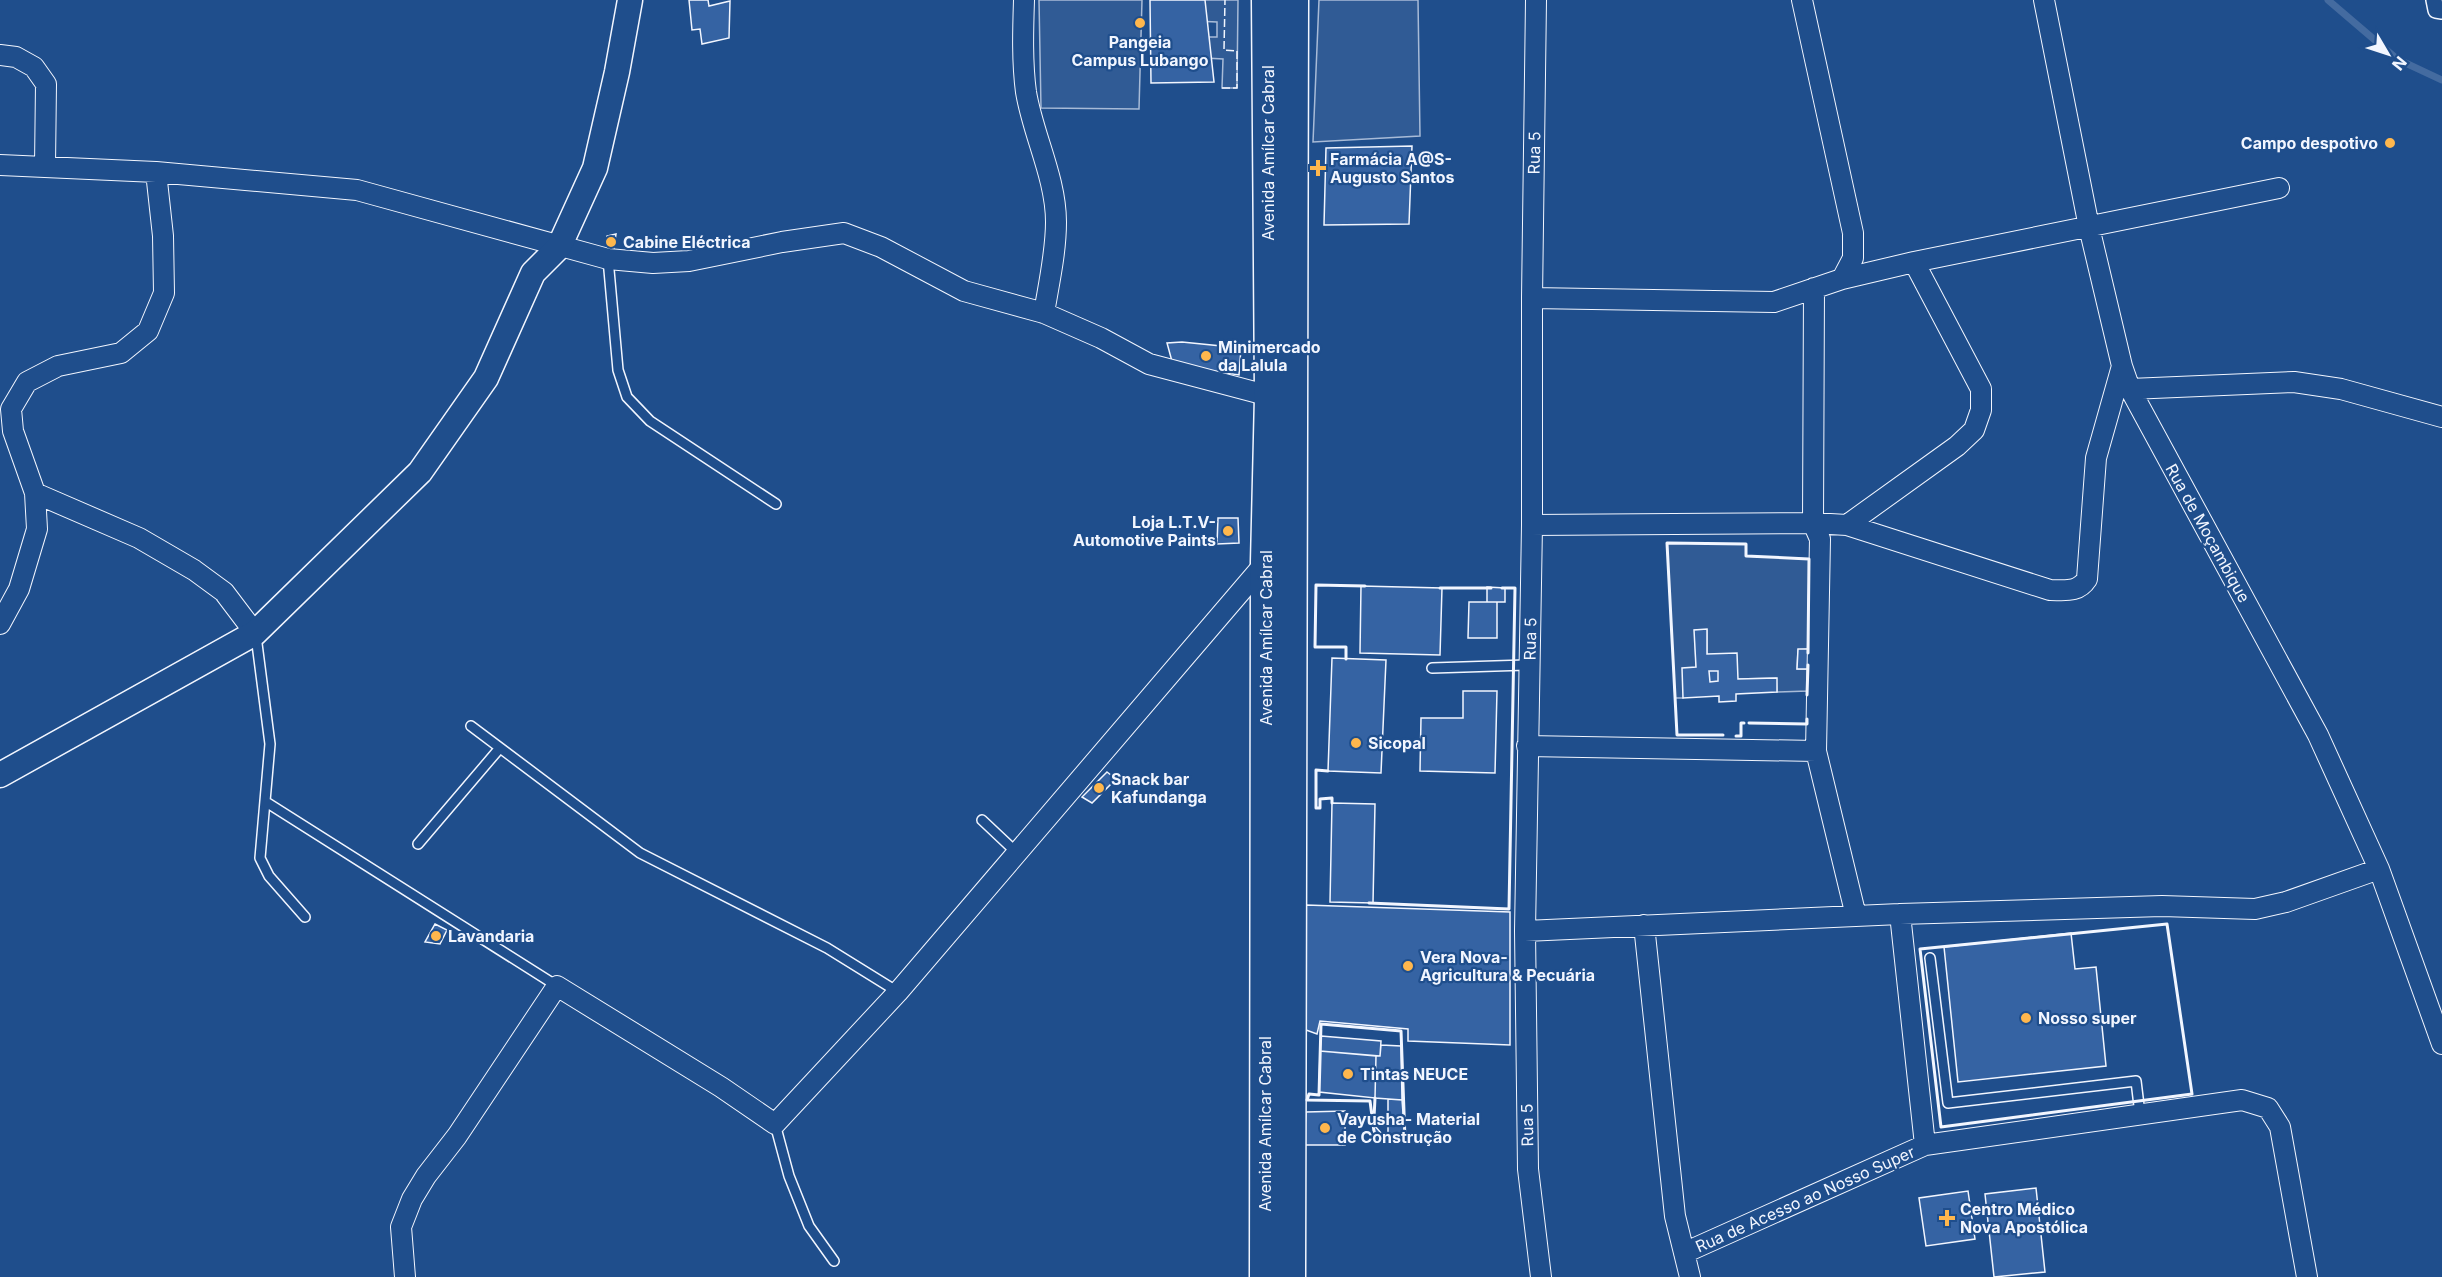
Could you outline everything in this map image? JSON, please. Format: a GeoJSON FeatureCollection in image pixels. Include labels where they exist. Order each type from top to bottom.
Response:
{"type":"FeatureCollection","features":[{"type":"Feature","properties":{"kind":"main road","name":"Avenida Amílcar Cabral"},"geometry":{"type":"LineString","coordinates":[[1265,1277],[1266,562],[1270,396],[1267,0]]}},
{"type":"Feature","properties":{"kind":"main road","name":"Avenida Amílcar Cabral"},"geometry":{"type":"LineString","coordinates":[[1290,1277],[1293,0]]}},
{"type":"Feature","properties":{"kind":"street"},"geometry":{"type":"LineString","coordinates":[[0,775],[255,633],[420,472],[486,378],[533,273],[559,247],[595,168],[617,72],[630,0]]}},
{"type":"Feature","properties":{"kind":"street"},"geometry":{"type":"LineString","coordinates":[[1024,0],[1023,51],[1026,93],[1050,183],[1056,220],[1053,262],[1044,313]]}},
{"type":"Feature","properties":{"kind":"street","name":"Rua 5"},"geometry":{"type":"LineString","coordinates":[[1536,0],[1532,525],[1525,932],[1528,1169],[1541,1277]]}},
{"type":"Feature","properties":{"kind":"street"},"geometry":{"type":"LineString","coordinates":[[1802,0],[1853,233],[1853,258],[1842,279]]}},
{"type":"Feature","properties":{"kind":"street","name":"Rua de Moçambique"},"geometry":{"type":"LineString","coordinates":[[2044,0],[2089,227],[2122,366],[2130,389],[2318,735],[2379,869],[2442,1044]]}},
{"type":"Feature","properties":{"kind":"street"},"geometry":{"type":"LineString","coordinates":[[2434,0],[2436,10],[2442,11]]}},
{"type":"Feature","properties":{"kind":"street"},"geometry":{"type":"LineString","coordinates":[[0,55],[16,57],[34,68],[46,84],[45,165]]}},
{"type":"Feature","properties":{"kind":"street"},"geometry":{"type":"LineString","coordinates":[[0,165],[45,165],[156,172],[357,190],[559,247],[608,259],[653,263],[689,261],[782,242],[844,233],[880,247],[964,291],[1044,313],[1101,338],[1149,364],[1270,396]]}},
{"type":"Feature","properties":{"kind":"street"},"geometry":{"type":"LineString","coordinates":[[0,624],[19,589],[37,529],[35,493],[13,431],[11,409],[27,382],[58,366],[121,353],[148,331],[164,292],[163,236],[156,172]]}},
{"type":"Feature","properties":{"kind":"street"},"geometry":{"type":"LineString","coordinates":[[1532,298],[1774,302],[1842,279],[1914,262],[2279,188]]}},
{"type":"Feature","properties":{"kind":"street"},"geometry":{"type":"LineString","coordinates":[[1847,525],[1957,446],[1974,430],[1981,410],[1981,389],[1914,262]]}},
{"type":"Feature","properties":{"kind":"street"},"geometry":{"type":"LineString","coordinates":[[1814,288],[1813,523],[1820,539],[1816,751],[1856,916]]}},
{"type":"Feature","properties":{"kind":"street"},"geometry":{"type":"LineString","coordinates":[[1532,525],[1813,523],[1847,525],[2050,590],[2073,590],[2082,587],[2087,579],[2096,458],[2122,366]]}},
{"type":"Feature","properties":{"kind":"street"},"geometry":{"type":"LineString","coordinates":[[2130,389],[2294,382],[2341,389],[2442,417]]}},
{"type":"Feature","properties":{"kind":"street"},"geometry":{"type":"LineString","coordinates":[[35,493],[139,538],[194,570],[224,592],[255,633]]}},
{"type":"Feature","properties":{"kind":"street"},"geometry":{"type":"LineString","coordinates":[[405,1277],[400,1227],[412,1199],[426,1176],[457,1136],[556,986],[721,1087],[776,1124],[898,992],[1266,562]]}},
{"type":"Feature","properties":{"kind":"street"},"geometry":{"type":"LineString","coordinates":[[1527,746],[1816,751]]}},
{"type":"Feature","properties":{"kind":"street"},"geometry":{"type":"LineString","coordinates":[[1525,932],[1900,914],[2162,906],[2255,909],[2286,902],[2379,869]]}},
{"type":"Feature","properties":{"kind":"street"},"geometry":{"type":"LineString","coordinates":[[1900,914],[1925,1145]]}},
{"type":"Feature","properties":{"kind":"street"},"geometry":{"type":"LineString","coordinates":[[1644,925],[1675,1216],[1690,1277]]}},
{"type":"Feature","properties":{"kind":"street","name":"Rua de Acesso ao Nosso Super"},"geometry":{"type":"LineString","coordinates":[[1684,1253],[1925,1145],[2242,1100],[2268,1108],[2280,1127],[2307,1277]]}},
{"type":"Feature","properties":{"kind":"lane"},"geometry":{"type":"LineString","coordinates":[[608,259],[618,370],[627,397],[650,421],[776,504]]}},
{"type":"Feature","properties":{"kind":"lane"},"geometry":{"type":"LineString","coordinates":[[255,633],[270,744],[260,858],[269,876],[305,917]]}},
{"type":"Feature","properties":{"kind":"lane"},"geometry":{"type":"LineString","coordinates":[[1432,668],[1529,666]]}},
{"type":"Feature","properties":{"kind":"lane"},"geometry":{"type":"LineString","coordinates":[[471,726],[640,853],[827,948],[898,992]]}},
{"type":"Feature","properties":{"kind":"lane"},"geometry":{"type":"LineString","coordinates":[[418,844],[499,749]]}},
{"type":"Feature","properties":{"kind":"lane"},"geometry":{"type":"LineString","coordinates":[[266,802],[556,986]]}},
{"type":"Feature","properties":{"kind":"lane"},"geometry":{"type":"LineString","coordinates":[[982,820],[1017,853]]}},
{"type":"Feature","properties":{"kind":"lane"},"geometry":{"type":"LineString","coordinates":[[1930,958],[1948,1103],[2136,1081],[2140,1114]]}},
{"type":"Feature","properties":{"kind":"lane"},"geometry":{"type":"LineString","coordinates":[[776,1124],[789,1176],[809,1226],[834,1261]]}},
{"type":"Feature","properties":{"kind":"shaded area"},"geometry":{"type":"Polygon","coordinates":[[[1039,0],[1142,0],[1139,109],[1041,108],[1039,0]]]}},
{"type":"Feature","properties":{"kind":"shaded area"},"geometry":{"type":"Polygon","coordinates":[[[1198,0],[1238,0],[1237,88],[1222,88],[1223,59],[1205,58],[1206,37],[1217,37],[1217,22],[1195,21],[1198,0]]]}},
{"type":"Feature","properties":{"kind":"shaded area"},"geometry":{"type":"Polygon","coordinates":[[[1319,0],[1418,0],[1420,136],[1313,142],[1319,0]]]}},
{"type":"Feature","properties":{"kind":"shaded area"},"geometry":{"type":"Polygon","coordinates":[[[1667,543],[1746,544],[1746,556],[1809,559],[1808,649],[1798,650],[1797,669],[1808,669],[1808,691],[1777,692],[1776,678],[1738,679],[1707,654],[1707,630],[1695,630],[1696,667],[1683,698],[1675,698],[1667,543]]]}},
{"type":"Feature","properties":{"kind":"building"},"geometry":{"type":"Polygon","coordinates":[[[689,0],[708,0],[709,6],[730,1],[729,38],[702,44],[700,29],[692,30],[689,0]]]}},
{"type":"Feature","properties":{"kind":"building"},"geometry":{"type":"Polygon","coordinates":[[[1150,0],[1205,0],[1214,82],[1151,83],[1150,0]]]}},
{"type":"Feature","properties":{"kind":"building"},"geometry":{"type":"Polygon","coordinates":[[[1412,146],[1409,224],[1324,225],[1326,148],[1412,146]]]}},
{"type":"Feature","properties":{"kind":"building","name":"Cabine Eléctrica"},"geometry":{"type":"Polygon","coordinates":[[[616,234],[614,248],[607,249],[607,236],[616,234]]]}},
{"type":"Feature","properties":{"kind":"building","name":"Minimercado da Lalula"},"geometry":{"type":"Polygon","coordinates":[[[1182,342],[1241,348],[1239,375],[1173,365],[1167,343],[1182,342]]]}},
{"type":"Feature","properties":{"kind":"building","name":"Loja L.T.V- Automotive Paints"},"geometry":{"type":"Polygon","coordinates":[[[1218,518],[1238,518],[1239,543],[1217,544],[1218,518]]]}},
{"type":"Feature","properties":{"kind":"building"},"geometry":{"type":"Polygon","coordinates":[[[1361,586],[1442,588],[1440,655],[1360,653],[1361,586]]]}},
{"type":"Feature","properties":{"kind":"building"},"geometry":{"type":"Polygon","coordinates":[[[1487,587],[1505,588],[1505,602],[1487,602],[1487,587]]]}},
{"type":"Feature","properties":{"kind":"building"},"geometry":{"type":"Polygon","coordinates":[[[1469,602],[1497,602],[1497,638],[1468,638],[1469,602]]]}},
{"type":"Feature","properties":{"kind":"building"},"geometry":{"type":"Polygon","coordinates":[[[1707,629],[1707,654],[1737,653],[1738,679],[1777,678],[1777,692],[1736,694],[1736,701],[1719,702],[1719,696],[1683,698],[1682,668],[1696,667],[1694,630],[1707,629]]]}},
{"type":"Feature","properties":{"kind":"building"},"geometry":{"type":"Polygon","coordinates":[[[1798,649],[1808,649],[1808,669],[1797,669],[1798,649]]]}},
{"type":"Feature","properties":{"kind":"building","name":"Sicopal"},"geometry":{"type":"Polygon","coordinates":[[[1332,658],[1386,660],[1381,773],[1328,771],[1332,658]]]}},
{"type":"Feature","properties":{"kind":"building"},"geometry":{"type":"Polygon","coordinates":[[[1709,671],[1718,671],[1718,681],[1710,682],[1709,671]]]}},
{"type":"Feature","properties":{"kind":"building"},"geometry":{"type":"Polygon","coordinates":[[[1463,691],[1497,691],[1495,773],[1420,771],[1421,718],[1463,718],[1463,691]]]}},
{"type":"Feature","properties":{"kind":"building","name":"Snack bar Kafundanga"},"geometry":{"type":"Polygon","coordinates":[[[1107,772],[1116,779],[1092,803],[1082,797],[1107,772]]]}},
{"type":"Feature","properties":{"kind":"building"},"geometry":{"type":"Polygon","coordinates":[[[1332,803],[1375,804],[1373,903],[1330,902],[1332,803]]]}},
{"type":"Feature","properties":{"kind":"building","name":"Vera Nova- Agricultura & Pecuária"},"geometry":{"type":"Polygon","coordinates":[[[1306,905],[1510,912],[1510,1045],[1408,1041],[1408,1029],[1320,1021],[1317,1034],[1306,1030],[1306,905]]]}},
{"type":"Feature","properties":{"kind":"building","name":"Lavandaria"},"geometry":{"type":"Polygon","coordinates":[[[435,924],[447,930],[440,944],[425,942],[435,924]]]}},
{"type":"Feature","properties":{"kind":"building","name":"Nosso super"},"geometry":{"type":"Polygon","coordinates":[[[2071,933],[2075,969],[2096,967],[2106,1066],[1958,1082],[1944,947],[2071,933]]]}},
{"type":"Feature","properties":{"kind":"building"},"geometry":{"type":"Polygon","coordinates":[[[1321,1036],[1381,1041],[1380,1056],[1320,1051],[1321,1036]]]}},
{"type":"Feature","properties":{"kind":"building"},"geometry":{"type":"Polygon","coordinates":[[[1381,1045],[1401,1046],[1402,1100],[1375,1098],[1376,1056],[1380,1056],[1381,1045]]]}},
{"type":"Feature","properties":{"kind":"building","name":"Tintas NEUCE"},"geometry":{"type":"Polygon","coordinates":[[[1320,1051],[1376,1056],[1375,1098],[1319,1092],[1320,1051]]]}},
{"type":"Feature","properties":{"kind":"building"},"geometry":{"type":"Polygon","coordinates":[[[1388,1099],[1402,1100],[1405,1139],[1390,1144],[1375,1139],[1374,1125],[1388,1141],[1388,1099]]]}},
{"type":"Feature","properties":{"kind":"building","name":"Vayusha- Material de Construção"},"geometry":{"type":"Polygon","coordinates":[[[1345,1111],[1345,1145],[1304,1145],[1306,1112],[1345,1111]]]}},
{"type":"Feature","properties":{"kind":"building"},"geometry":{"type":"Polygon","coordinates":[[[2036,1188],[2045,1272],[1994,1277],[1985,1194],[2036,1188]]]}},
{"type":"Feature","properties":{"kind":"building","name":"Centro Médico Nova Apostólica"},"geometry":{"type":"Polygon","coordinates":[[[1968,1191],[1975,1239],[1926,1246],[1919,1198],[1968,1191]]]}},
{"type":"Feature","properties":{"kind":"waterway"},"geometry":{"type":"LineString","coordinates":[[2328,0],[2397,59],[2442,80]]}},
{"type":"Feature","properties":{"kind":"fence"},"geometry":{"type":"LineString","coordinates":[[1222,88],[1237,88],[1237,51],[1224,50],[1225,0]]}},
{"type":"Feature","properties":{"kind":"wall"},"geometry":{"type":"LineString","coordinates":[[1723,735],[1677,735],[1667,543],[1746,544],[1746,556],[1809,559],[1808,653]]}},
{"type":"Feature","properties":{"kind":"wall"},"geometry":{"type":"LineString","coordinates":[[1346,659],[1346,647],[1315,647],[1316,585],[1365,586]]}},
{"type":"Feature","properties":{"kind":"wall"},"geometry":{"type":"LineString","coordinates":[[1440,588],[1491,588]]}},
{"type":"Feature","properties":{"kind":"wall"},"geometry":{"type":"LineString","coordinates":[[1369,903],[1509,909],[1515,588],[1502,588]]}},
{"type":"Feature","properties":{"kind":"wall"},"geometry":{"type":"LineString","coordinates":[[1807,695],[1808,665]]}},
{"type":"Feature","properties":{"kind":"wall"},"geometry":{"type":"LineString","coordinates":[[1749,723],[1807,724],[1807,719]]}},
{"type":"Feature","properties":{"kind":"wall"},"geometry":{"type":"LineString","coordinates":[[1736,736],[1741,736],[1741,723],[1744,723]]}},
{"type":"Feature","properties":{"kind":"wall"},"geometry":{"type":"LineString","coordinates":[[1328,771],[1316,770],[1316,808],[1320,808],[1320,799],[1332,798],[1332,803]]}},
{"type":"Feature","properties":{"kind":"wall"},"geometry":{"type":"LineString","coordinates":[[2167,924],[2192,1094],[1941,1127],[1920,949],[2167,924]]}},
{"type":"Feature","properties":{"kind":"wall"},"geometry":{"type":"LineString","coordinates":[[1321,1024],[1401,1031],[1405,1139],[1388,1141],[1375,1139],[1370,1101],[1307,1100],[1309,1094],[1319,1095],[1321,1024]]}},
{"type":"Feature","properties":{"kind":"wall"},"geometry":{"type":"LineString","coordinates":[[1374,1118],[1375,1098]]}},
{"type":"Feature","properties":{"kind":"place","name":"Pangeia Campus Lubango"},"geometry":{"type":"Point","coordinates":[1140,23]}},
{"type":"Feature","properties":{"kind":"place","name":"Campo despotivo"},"geometry":{"type":"Point","coordinates":[2390,143]}},
{"type":"Feature","properties":{"kind":"place","name":"Farmácia A@S- Augusto Santos"},"geometry":{"type":"Point","coordinates":[1318,168]}},
{"type":"Feature","properties":{"kind":"place","name":"Cabine Eléctrica"},"geometry":{"type":"Point","coordinates":[611,242]}},
{"type":"Feature","properties":{"kind":"place","name":"Minimercado da Lalula"},"geometry":{"type":"Point","coordinates":[1206,356]}},
{"type":"Feature","properties":{"kind":"place","name":"Loja L.T.V- Automotive Paints"},"geometry":{"type":"Point","coordinates":[1228,531]}},
{"type":"Feature","properties":{"kind":"place","name":"Sicopal"},"geometry":{"type":"Point","coordinates":[1356,743]}},
{"type":"Feature","properties":{"kind":"place","name":"Snack bar Kafundanga"},"geometry":{"type":"Point","coordinates":[1099,788]}},
{"type":"Feature","properties":{"kind":"place","name":"Lavandaria"},"geometry":{"type":"Point","coordinates":[436,936]}},
{"type":"Feature","properties":{"kind":"place","name":"Vera Nova- Agricultura & Pecuária"},"geometry":{"type":"Point","coordinates":[1408,966]}},
{"type":"Feature","properties":{"kind":"place","name":"Nosso super"},"geometry":{"type":"Point","coordinates":[2026,1018]}},
{"type":"Feature","properties":{"kind":"place","name":"Tintas NEUCE"},"geometry":{"type":"Point","coordinates":[1348,1074]}},
{"type":"Feature","properties":{"kind":"place","name":"Vayusha- Material de Construção"},"geometry":{"type":"Point","coordinates":[1325,1128]}},
{"type":"Feature","properties":{"kind":"place","name":"Centro Médico Nova Apostólica"},"geometry":{"type":"Point","coordinates":[1947,1218]}}]}
